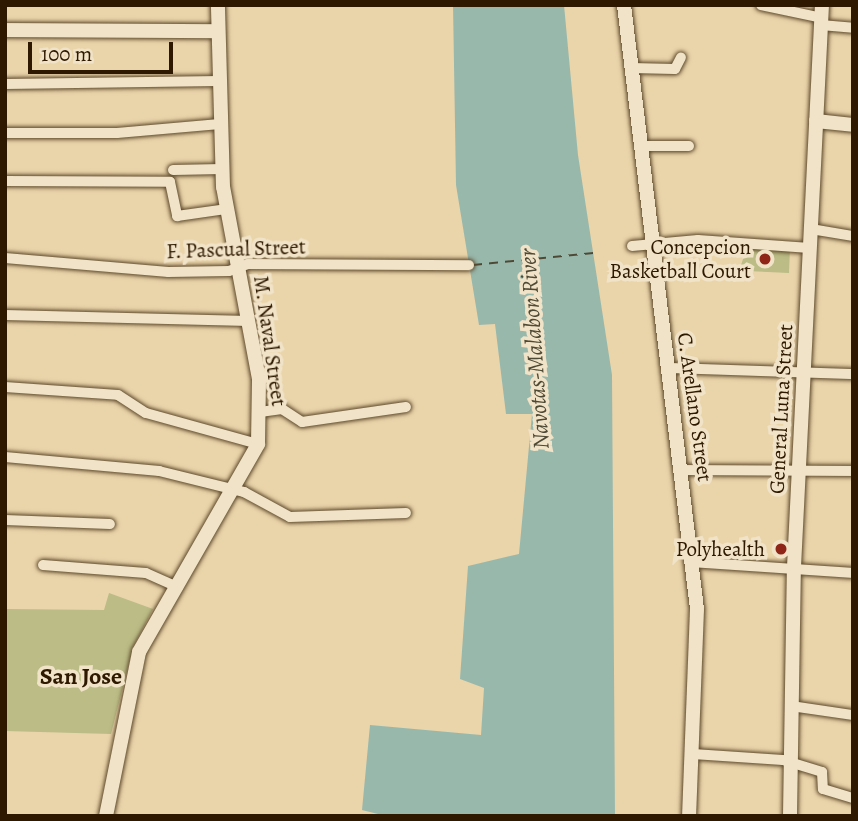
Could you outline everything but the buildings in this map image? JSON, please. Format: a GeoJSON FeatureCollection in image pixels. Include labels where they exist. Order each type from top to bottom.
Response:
{"type":"FeatureCollection","features":[{"type":"Feature","properties":{"kind":"main road","name":"M. Naval Street"},"geometry":{"type":"LineString","coordinates":[[106,816],[134,668],[178,587],[236,492],[258,444],[260,412],[248,321],[226,209],[222,169],[218,5]]}},
{"type":"Feature","properties":{"kind":"main road","name":"C. Arellano Street"},"geometry":{"type":"LineString","coordinates":[[624,5],[650,244],[683,470],[692,562],[698,678],[689,816]]}},
{"type":"Feature","properties":{"kind":"main road","name":"General Luna Street"},"geometry":{"type":"LineString","coordinates":[[790,816],[794,567],[822,16]]}},
{"type":"Feature","properties":{"kind":"main road"},"geometry":{"type":"LineString","coordinates":[[5,30],[218,31]]}},
{"type":"Feature","properties":{"kind":"main road"},"geometry":{"type":"LineString","coordinates":[[816,121],[853,125]]}},
{"type":"Feature","properties":{"kind":"street"},"geometry":{"type":"LineString","coordinates":[[761,5],[822,16],[853,28]]}},
{"type":"Feature","properties":{"kind":"street"},"geometry":{"type":"LineString","coordinates":[[631,68],[675,69],[681,57]]}},
{"type":"Feature","properties":{"kind":"street"},"geometry":{"type":"LineString","coordinates":[[5,84],[219,81]]}},
{"type":"Feature","properties":{"kind":"street"},"geometry":{"type":"LineString","coordinates":[[5,132],[117,133],[220,124]]}},
{"type":"Feature","properties":{"kind":"street"},"geometry":{"type":"LineString","coordinates":[[639,146],[689,145]]}},
{"type":"Feature","properties":{"kind":"street"},"geometry":{"type":"LineString","coordinates":[[173,170],[222,169]]}},
{"type":"Feature","properties":{"kind":"street"},"geometry":{"type":"LineString","coordinates":[[5,181],[170,182],[177,215],[226,209]]}},
{"type":"Feature","properties":{"kind":"street"},"geometry":{"type":"LineString","coordinates":[[811,229],[853,236]]}},
{"type":"Feature","properties":{"kind":"street"},"geometry":{"type":"LineString","coordinates":[[632,246],[650,244],[810,248]]}},
{"type":"Feature","properties":{"kind":"street","name":"F. Pascual Street"},"geometry":{"type":"LineString","coordinates":[[5,258],[168,272],[239,268],[469,265]]}},
{"type":"Feature","properties":{"kind":"street"},"geometry":{"type":"LineString","coordinates":[[5,315],[248,321]]}},
{"type":"Feature","properties":{"kind":"street"},"geometry":{"type":"LineString","coordinates":[[668,368],[804,370],[853,374]]}},
{"type":"Feature","properties":{"kind":"street"},"geometry":{"type":"LineString","coordinates":[[5,387],[118,395],[146,413],[258,444]]}},
{"type":"Feature","properties":{"kind":"street"},"geometry":{"type":"LineString","coordinates":[[260,412],[282,409],[302,422],[406,407]]}},
{"type":"Feature","properties":{"kind":"street"},"geometry":{"type":"LineString","coordinates":[[5,457],[130,465],[236,492],[290,517],[405,513]]}},
{"type":"Feature","properties":{"kind":"street"},"geometry":{"type":"LineString","coordinates":[[683,470],[853,471]]}},
{"type":"Feature","properties":{"kind":"street"},"geometry":{"type":"LineString","coordinates":[[5,520],[110,524]]}},
{"type":"Feature","properties":{"kind":"street"},"geometry":{"type":"LineString","coordinates":[[692,562],[853,573]]}},
{"type":"Feature","properties":{"kind":"street"},"geometry":{"type":"LineString","coordinates":[[43,565],[146,573],[178,587]]}},
{"type":"Feature","properties":{"kind":"street"},"geometry":{"type":"LineString","coordinates":[[791,705],[853,715]]}},
{"type":"Feature","properties":{"kind":"street"},"geometry":{"type":"LineString","coordinates":[[693,754],[791,765],[822,772],[823,789],[853,798]]}},
{"type":"Feature","properties":{"kind":"green space","name":"Concepcion Basketball Court"},"geometry":{"type":"Polygon","coordinates":[[[747,248],[790,248],[789,273],[746,271],[741,265],[747,248]]]}},
{"type":"Feature","properties":{"kind":"green space"},"geometry":{"type":"Polygon","coordinates":[[[109,593],[153,609],[133,647],[111,734],[5,731],[5,609],[104,610],[109,593]]]}},
{"type":"Feature","properties":{"kind":"water","name":"Navotas-Malabon River"},"geometry":{"type":"Polygon","coordinates":[[[453,5],[564,5],[578,155],[612,375],[615,816],[386,816],[362,810],[370,725],[481,735],[484,688],[460,679],[468,566],[519,554],[532,414],[506,414],[495,324],[479,325],[456,185],[453,5]]]}},
{"type":"Feature","properties":{"kind":"ferry route"},"geometry":{"type":"LineString","coordinates":[[473,265],[593,253]]}},
{"type":"Feature","properties":{"kind":"place","name":"Concepcion Basketball Court"},"geometry":{"type":"Point","coordinates":[765,259]}},
{"type":"Feature","properties":{"kind":"place","name":"Polyhealth"},"geometry":{"type":"Point","coordinates":[781,549]}},
{"type":"Feature","properties":{"kind":"district","name":"San Jose"},"geometry":{"type":"Point","coordinates":[81,677]}}]}
